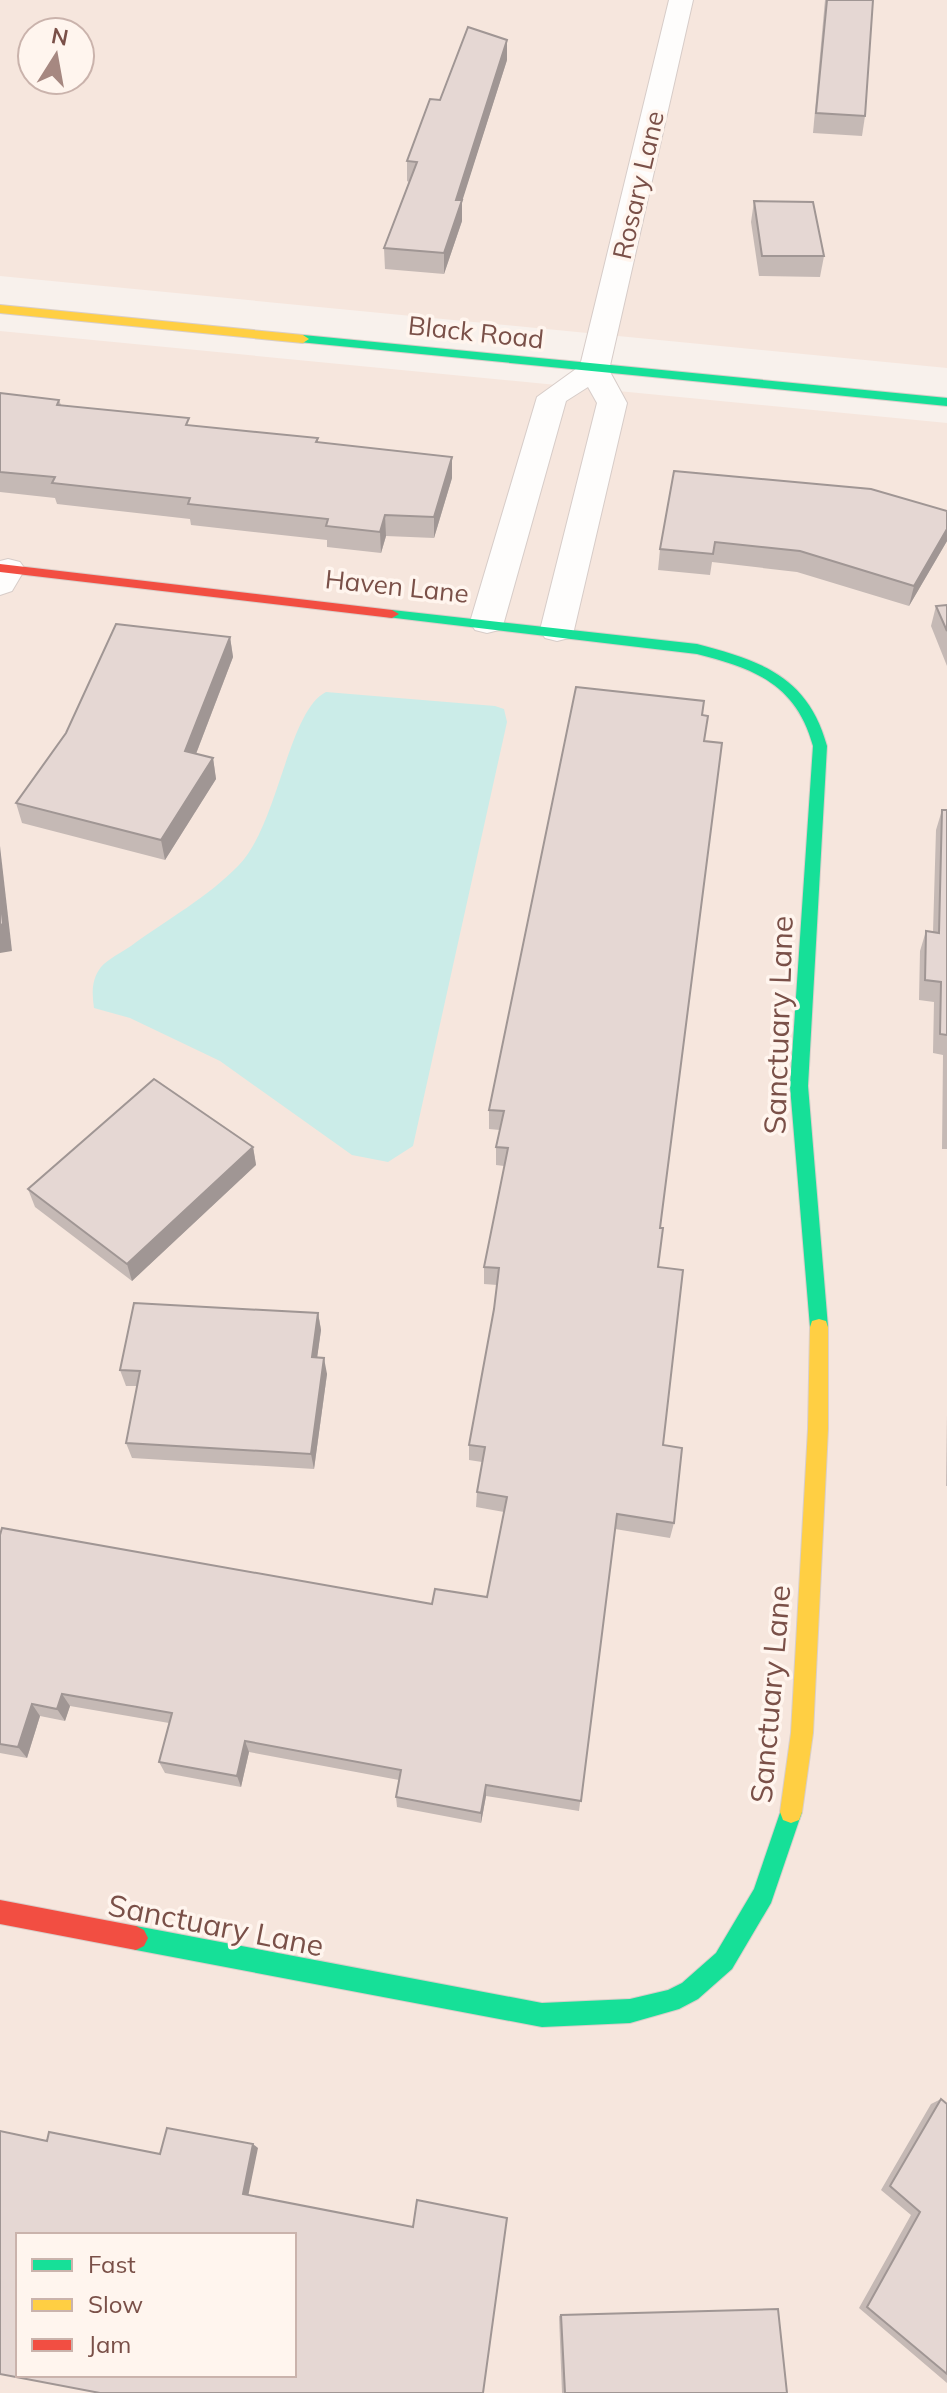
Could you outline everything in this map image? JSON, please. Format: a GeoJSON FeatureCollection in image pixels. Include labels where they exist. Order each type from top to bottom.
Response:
{"type":"FeatureCollection","features":[{"type":"Feature","properties":{"kind":"street","name":"Rosary Lane"},"geometry":{"type":"LineString","coordinates":[[594,370],[681,0]]}},
{"type":"Feature","properties":{"kind":"street","name":"Black Road"},"geometry":{"type":"LineString","coordinates":[[0,309],[594,370],[947,402]]}},
{"type":"Feature","properties":{"kind":"street"},"geometry":{"type":"LineString","coordinates":[[487,622],[552,397],[594,370],[612,403],[557,630]]}},
{"type":"Feature","properties":{"kind":"street","name":"Haven Lane"},"geometry":{"type":"LineString","coordinates":[[3,573],[487,622],[697,649],[729,656],[782,682]]}},
{"type":"Feature","properties":{"kind":"street","name":"Sanctuary Lane"},"geometry":{"type":"LineString","coordinates":[[0,1912],[542,2015],[615,2014],[664,2006],[708,1978],[743,1939],[780,1847],[794,1798],[820,1381],[819,1317],[799,1126],[820,746],[816,724],[805,702],[782,682]]}},
{"type":"Feature","properties":{"kind":"shaded area"},"geometry":{"type":"Polygon","coordinates":[[[0,0],[947,0],[947,368],[0,276],[0,0]]]}},
{"type":"Feature","properties":{"kind":"shaded area"},"geometry":{"type":"Polygon","coordinates":[[[0,331],[947,423],[947,2393],[0,2393],[0,331]]]}},
{"type":"Feature","properties":{"kind":"water"},"geometry":{"type":"Polygon","coordinates":[[[326,692],[495,706],[504,709],[507,722],[413,1146],[388,1162],[352,1155],[220,1061],[130,1018],[94,1008],[94,982],[104,964],[201,898],[239,865],[253,846],[302,721],[313,703],[326,692]]]}},
{"type":"Feature","properties":{"kind":"building"},"geometry":{"type":"Polygon","coordinates":[[[827,0],[873,0],[865,116],[816,113],[827,0]]]}},
{"type":"Feature","properties":{"kind":"building"},"geometry":{"type":"Polygon","coordinates":[[[468,27],[507,40],[456,200],[462,200],[444,253],[384,248],[417,162],[407,161],[430,99],[440,100],[468,27]]]}},
{"type":"Feature","properties":{"kind":"building"},"geometry":{"type":"Polygon","coordinates":[[[754,201],[813,202],[824,256],[762,256],[754,201]]]}},
{"type":"Feature","properties":{"kind":"building"},"geometry":{"type":"Polygon","coordinates":[[[0,393],[59,400],[57,405],[189,418],[186,425],[318,438],[316,442],[452,457],[434,517],[385,515],[380,532],[326,526],[328,519],[188,504],[190,498],[52,483],[55,477],[0,472],[0,393]]]}},
{"type":"Feature","properties":{"kind":"building"},"geometry":{"type":"Polygon","coordinates":[[[674,471],[871,489],[947,511],[947,529],[914,586],[800,551],[715,542],[713,554],[660,549],[674,471]]]}},
{"type":"Feature","properties":{"kind":"building"},"geometry":{"type":"Polygon","coordinates":[[[947,605],[947,631],[936,606],[947,605]]]}},
{"type":"Feature","properties":{"kind":"building"},"geometry":{"type":"Polygon","coordinates":[[[116,624],[230,637],[185,751],[213,758],[161,840],[16,803],[66,733],[116,624]]]}},
{"type":"Feature","properties":{"kind":"building"},"geometry":{"type":"Polygon","coordinates":[[[576,687],[704,701],[702,715],[708,716],[704,741],[722,743],[660,1228],[663,1228],[658,1267],[683,1270],[663,1445],[682,1448],[674,1523],[617,1514],[581,1801],[486,1785],[481,1813],[396,1797],[401,1770],[245,1741],[237,1776],[159,1762],[172,1713],[62,1694],[57,1709],[32,1704],[18,1747],[0,1744],[2,1528],[432,1604],[435,1589],[487,1597],[507,1497],[477,1492],[485,1447],[469,1445],[499,1268],[484,1267],[508,1148],[496,1147],[504,1111],[489,1110],[576,687]]]}},
{"type":"Feature","properties":{"kind":"building"},"geometry":{"type":"Polygon","coordinates":[[[942,810],[947,810],[947,1035],[940,1034],[941,982],[925,980],[926,931],[939,933],[942,810]]]}},
{"type":"Feature","properties":{"kind":"building"},"geometry":{"type":"Polygon","coordinates":[[[0,894],[3,924],[0,925],[0,894]]]}},
{"type":"Feature","properties":{"kind":"building"},"geometry":{"type":"Polygon","coordinates":[[[154,1079],[253,1147],[127,1264],[28,1189],[154,1079]]]}},
{"type":"Feature","properties":{"kind":"building"},"geometry":{"type":"Polygon","coordinates":[[[134,1303],[318,1313],[312,1357],[324,1358],[311,1454],[126,1443],[140,1371],[120,1370],[134,1303]]]}},
{"type":"Feature","properties":{"kind":"building"},"geometry":{"type":"Polygon","coordinates":[[[941,2099],[947,2104],[947,2374],[867,2307],[920,2212],[890,2186],[941,2099]]]}},
{"type":"Feature","properties":{"kind":"building"},"geometry":{"type":"Polygon","coordinates":[[[167,2128],[253,2144],[243,2194],[413,2227],[417,2200],[507,2218],[483,2393],[100,2393],[0,2374],[0,2131],[47,2141],[49,2132],[160,2154],[167,2128]]]}},
{"type":"Feature","properties":{"kind":"building"},"geometry":{"type":"Polygon","coordinates":[[[778,2309],[787,2393],[565,2393],[561,2315],[778,2309]]]}},
{"type":"Feature","properties":{"kind":"traffic: fast"},"geometry":{"type":"LineString","coordinates":[[303,339],[947,402]]}},
{"type":"Feature","properties":{"kind":"traffic: fast"},"geometry":{"type":"LineString","coordinates":[[392,614],[697,649],[739,660],[776,678],[792,690],[814,724],[820,746],[799,1086],[819,1327]]}},
{"type":"Feature","properties":{"kind":"traffic: fast"},"geometry":{"type":"LineString","coordinates":[[136,1938],[542,2015],[630,2011],[671,2001],[690,1991],[724,1961],[763,1895],[791,1812]]}},
{"type":"Feature","properties":{"kind":"traffic: slow"},"geometry":{"type":"LineString","coordinates":[[0,309],[303,339]]}},
{"type":"Feature","properties":{"kind":"traffic: slow"},"geometry":{"type":"LineString","coordinates":[[791,1812],[802,1733],[818,1429],[819,1327]]}},
{"type":"Feature","properties":{"kind":"traffic: jam"},"geometry":{"type":"LineString","coordinates":[[0,568],[392,614]]}},
{"type":"Feature","properties":{"kind":"traffic: jam"},"geometry":{"type":"LineString","coordinates":[[0,1912],[136,1938]]}}]}
